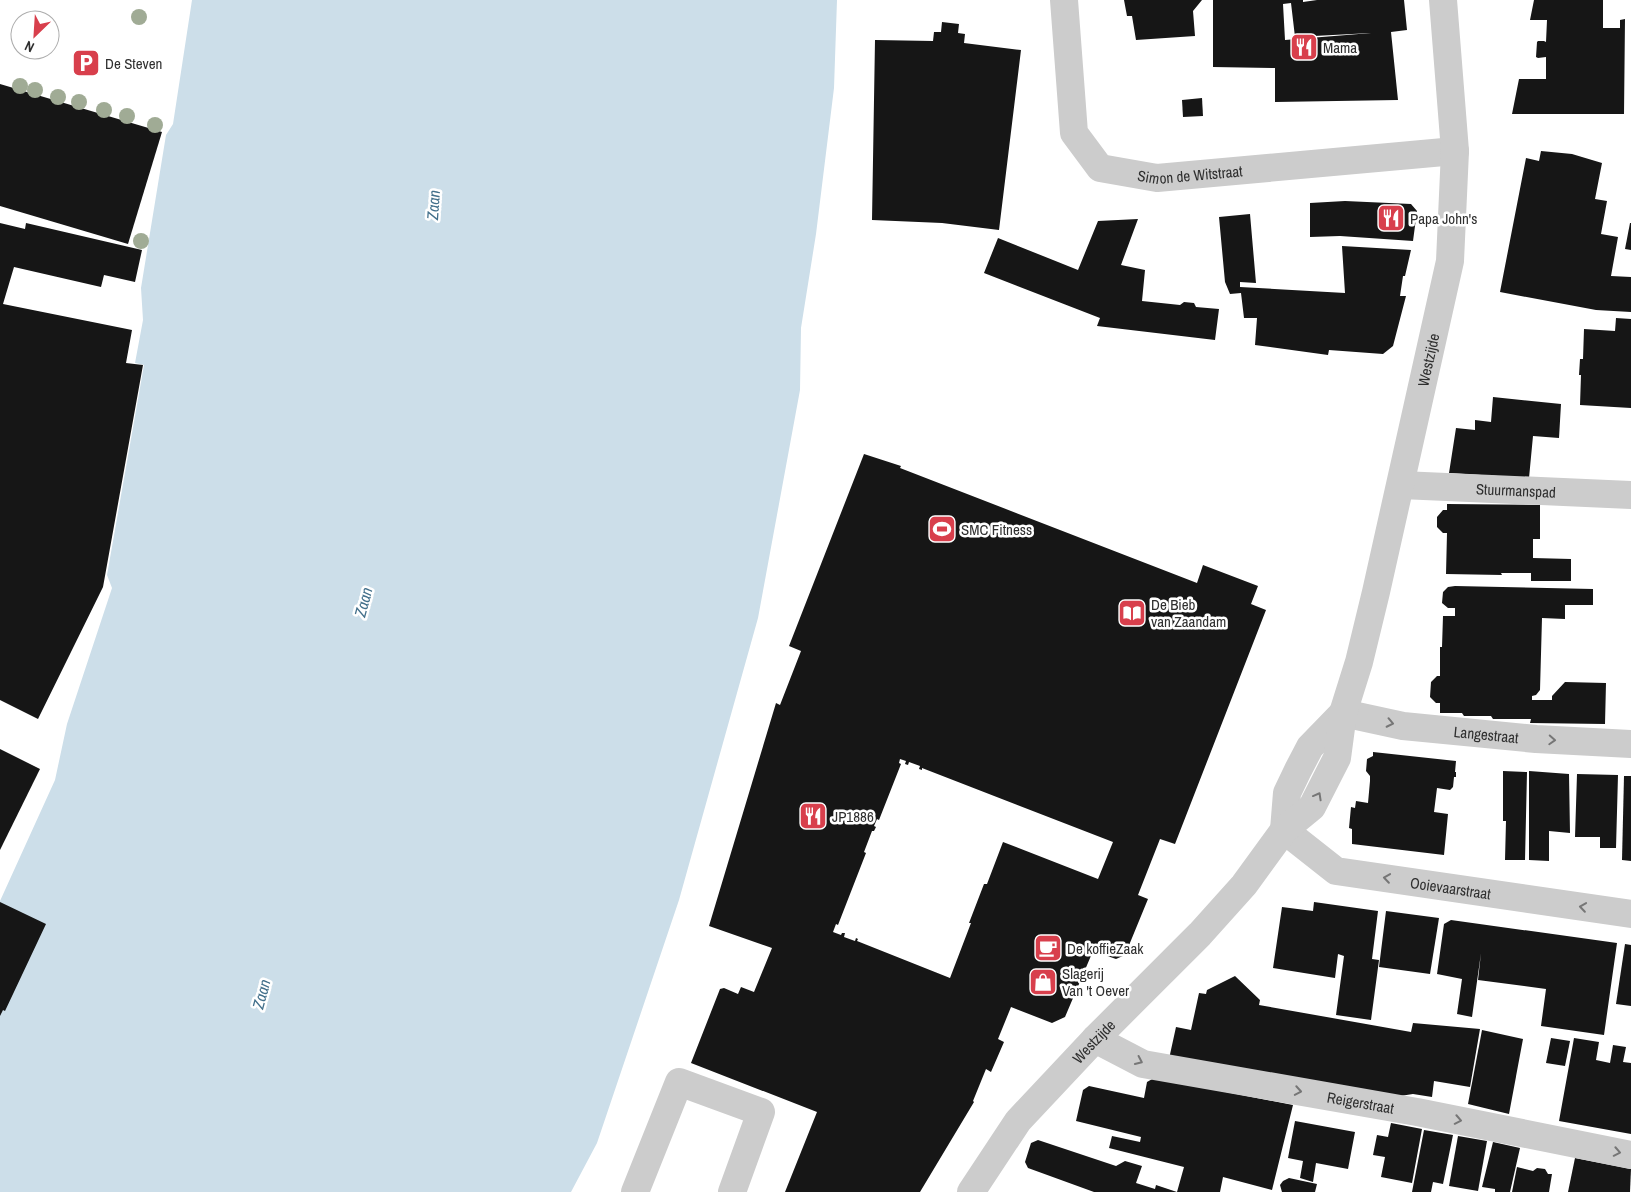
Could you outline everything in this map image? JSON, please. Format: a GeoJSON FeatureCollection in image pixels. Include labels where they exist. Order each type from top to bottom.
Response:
{"type":"FeatureCollection","features":[{"type":"Feature","properties":{"kind":"street","name":"Simon de Witstraat"},"geometry":{"type":"LineString","coordinates":[[1064,0],[1074,133],[1100,168],[1157,178],[1454,151]]}},
{"type":"Feature","properties":{"kind":"street","name":"Westzijde"},"geometry":{"type":"LineString","coordinates":[[971,1192],[1018,1121],[1095,1039],[1200,934],[1244,885],[1284,830],[1287,793],[1310,747],[1343,713],[1359,662],[1402,485],[1450,261],[1454,151],[1443,0]]}},
{"type":"Feature","properties":{"kind":"street","name":"Stuurmanspad"},"geometry":{"type":"LineString","coordinates":[[1402,485],[1631,496]]}},
{"type":"Feature","properties":{"kind":"street","name":"Langestraat"},"geometry":{"type":"LineString","coordinates":[[1343,713],[1403,726],[1536,739],[1631,744]]}},
{"type":"Feature","properties":{"kind":"street","name":"Ooievaarstraat"},"geometry":{"type":"LineString","coordinates":[[1284,830],[1336,871],[1631,914]]}},
{"type":"Feature","properties":{"kind":"street","name":"Reigerstraat"},"geometry":{"type":"LineString","coordinates":[[1095,1039],[1143,1064],[1417,1112],[1631,1155]]}},
{"type":"Feature","properties":{"kind":"street"},"geometry":{"type":"LineString","coordinates":[[636,1192],[679,1082],[761,1112],[732,1192]]}},
{"type":"Feature","properties":{"kind":"water","name":"Zaan"},"geometry":{"type":"Polygon","coordinates":[[[192,0],[837,0],[834,88],[816,234],[801,328],[800,390],[758,618],[679,900],[597,1143],[571,1192],[0,1192],[0,901],[55,780],[67,724],[112,588],[107,575],[144,365],[135,363],[143,320],[141,288],[166,135],[173,124],[192,0]]]}},
{"type":"Feature","properties":{"kind":"building"},"geometry":{"type":"Polygon","coordinates":[[[1124,0],[1202,0],[1193,11],[1195,36],[1136,40],[1132,16],[1127,16],[1124,0]]]}},
{"type":"Feature","properties":{"kind":"building"},"geometry":{"type":"Polygon","coordinates":[[[1213,0],[1303,0],[1303,2],[1317,0],[1404,0],[1407,30],[1391,32],[1398,100],[1275,102],[1275,68],[1213,67],[1213,0]],[[1291,3],[1283,4],[1285,40],[1371,33],[1295,37],[1291,3]]]}},
{"type":"Feature","properties":{"kind":"building"},"geometry":{"type":"Polygon","coordinates":[[[1534,0],[1603,0],[1603,28],[1620,28],[1620,20],[1625,19],[1624,114],[1512,114],[1519,79],[1546,79],[1546,57],[1536,57],[1537,42],[1546,42],[1547,20],[1530,20],[1534,0]]]}},
{"type":"Feature","properties":{"kind":"building"},"geometry":{"type":"Polygon","coordinates":[[[942,22],[959,24],[958,33],[965,34],[964,43],[1021,50],[999,230],[942,223],[872,220],[875,40],[933,41],[934,32],[941,32],[942,22]]]}},
{"type":"Feature","properties":{"kind":"building"},"geometry":{"type":"Polygon","coordinates":[[[0,84],[162,132],[128,244],[0,206],[0,84]]]}},
{"type":"Feature","properties":{"kind":"building"},"geometry":{"type":"Polygon","coordinates":[[[1202,98],[1203,116],[1183,117],[1182,100],[1202,98]]]}},
{"type":"Feature","properties":{"kind":"building"},"geometry":{"type":"Polygon","coordinates":[[[1541,151],[1572,154],[1602,163],[1595,199],[1607,201],[1601,234],[1618,237],[1611,276],[1631,277],[1631,312],[1596,310],[1500,292],[1526,158],[1539,161],[1541,151]]]}},
{"type":"Feature","properties":{"kind":"building"},"geometry":{"type":"Polygon","coordinates":[[[1345,201],[1411,204],[1417,211],[1413,241],[1340,236],[1310,237],[1310,203],[1345,201]]]}},
{"type":"Feature","properties":{"kind":"building"},"geometry":{"type":"Polygon","coordinates":[[[1250,214],[1256,283],[1240,282],[1240,287],[1345,293],[1342,246],[1411,250],[1405,276],[1403,276],[1400,296],[1406,296],[1393,346],[1383,354],[1329,350],[1328,355],[1255,345],[1257,318],[1244,318],[1241,293],[1230,294],[1225,282],[1219,217],[1250,214]]]}},
{"type":"Feature","properties":{"kind":"building"},"geometry":{"type":"Polygon","coordinates":[[[1138,219],[1121,265],[1145,270],[1142,301],[1180,305],[1184,302],[1194,303],[1196,307],[1219,309],[1215,340],[1097,326],[1100,318],[984,273],[998,238],[1078,270],[1098,221],[1138,219]]]}},
{"type":"Feature","properties":{"kind":"building"},"geometry":{"type":"Polygon","coordinates":[[[0,223],[25,229],[26,223],[142,250],[135,282],[104,275],[101,287],[14,267],[3,304],[132,330],[126,363],[143,365],[103,587],[38,719],[0,700],[0,223]]]}},
{"type":"Feature","properties":{"kind":"building"},"geometry":{"type":"Polygon","coordinates":[[[1631,223],[1631,250],[1625,249],[1631,223]]]}},
{"type":"Feature","properties":{"kind":"building"},"geometry":{"type":"Polygon","coordinates":[[[1616,318],[1631,319],[1631,408],[1580,405],[1581,375],[1579,375],[1580,359],[1583,359],[1584,329],[1615,331],[1616,318]]]}},
{"type":"Feature","properties":{"kind":"building"},"geometry":{"type":"Polygon","coordinates":[[[1493,397],[1561,404],[1559,438],[1533,436],[1529,478],[1449,473],[1456,428],[1475,430],[1475,420],[1491,422],[1493,397]]]}},
{"type":"Feature","properties":{"kind":"building"},"geometry":{"type":"Polygon","coordinates":[[[864,454],[901,466],[900,468],[1197,583],[1203,565],[1258,586],[1251,604],[1266,610],[1175,844],[1160,839],[1138,895],[1148,899],[1125,955],[1116,959],[1093,951],[1065,1017],[1052,1023],[1011,1007],[998,1039],[1004,1042],[991,1072],[986,1069],[974,1102],[920,1192],[785,1192],[817,1112],[691,1063],[720,989],[724,988],[738,994],[741,987],[754,992],[772,948],[709,926],[776,703],[780,705],[801,651],[789,646],[864,454]],[[900,759],[899,763],[901,764],[879,820],[877,819],[874,826],[876,827],[872,831],[864,852],[866,853],[838,925],[836,924],[833,932],[841,935],[845,933],[844,937],[855,941],[856,938],[858,939],[857,941],[950,978],[984,884],[987,884],[1003,842],[1098,879],[1113,842],[922,768],[922,770],[919,769],[920,766],[909,762],[908,765],[905,764],[906,761],[900,759]]]}},
{"type":"Feature","properties":{"kind":"building"},"geometry":{"type":"Polygon","coordinates":[[[1447,504],[1540,505],[1540,539],[1533,539],[1533,558],[1571,559],[1571,581],[1531,581],[1531,573],[1501,573],[1502,575],[1446,574],[1447,533],[1443,533],[1437,527],[1437,517],[1443,510],[1447,510],[1447,504]]]}},
{"type":"Feature","properties":{"kind":"building"},"geometry":{"type":"Polygon","coordinates":[[[1448,587],[1593,589],[1593,605],[1565,605],[1565,619],[1542,618],[1540,690],[1536,695],[1532,696],[1532,700],[1552,700],[1552,696],[1565,682],[1606,683],[1605,724],[1530,723],[1531,719],[1493,719],[1491,716],[1464,716],[1462,713],[1440,713],[1440,703],[1436,703],[1430,697],[1431,682],[1437,676],[1440,676],[1443,616],[1455,616],[1455,608],[1448,608],[1442,603],[1443,592],[1448,587]]]}},
{"type":"Feature","properties":{"kind":"building"},"geometry":{"type":"Polygon","coordinates":[[[0,749],[40,769],[0,850],[0,749]]]}},
{"type":"Feature","properties":{"kind":"building"},"geometry":{"type":"Polygon","coordinates":[[[1373,752],[1456,761],[1456,777],[1454,777],[1453,787],[1450,790],[1437,788],[1434,812],[1448,814],[1444,855],[1352,844],[1352,829],[1349,828],[1351,807],[1355,808],[1356,801],[1368,803],[1370,776],[1366,771],[1367,759],[1373,756],[1373,752]]]}},
{"type":"Feature","properties":{"kind":"building"},"geometry":{"type":"Polygon","coordinates":[[[1503,771],[1527,772],[1525,860],[1505,860],[1506,821],[1503,821],[1503,771]]]}},
{"type":"Feature","properties":{"kind":"building"},"geometry":{"type":"Polygon","coordinates":[[[1529,771],[1569,774],[1570,833],[1549,831],[1549,861],[1529,860],[1529,771]]]}},
{"type":"Feature","properties":{"kind":"building"},"geometry":{"type":"Polygon","coordinates":[[[1577,774],[1618,775],[1616,848],[1600,848],[1600,837],[1575,837],[1577,774]]]}},
{"type":"Feature","properties":{"kind":"building"},"geometry":{"type":"Polygon","coordinates":[[[1624,776],[1631,776],[1631,861],[1622,860],[1624,776]]]}},
{"type":"Feature","properties":{"kind":"building"},"geometry":{"type":"Polygon","coordinates":[[[0,902],[46,924],[5,1011],[3,1010],[0,1016],[0,902]]]}},
{"type":"Feature","properties":{"kind":"building"},"geometry":{"type":"Polygon","coordinates":[[[1314,902],[1378,911],[1372,959],[1379,960],[1371,1020],[1336,1015],[1344,956],[1338,954],[1335,978],[1273,968],[1282,907],[1313,911],[1314,902]]]}},
{"type":"Feature","properties":{"kind":"building"},"geometry":{"type":"Polygon","coordinates":[[[1386,911],[1439,918],[1430,974],[1379,967],[1386,911]]]}},
{"type":"Feature","properties":{"kind":"building"},"geometry":{"type":"Polygon","coordinates":[[[1451,920],[1617,943],[1604,1035],[1541,1026],[1546,989],[1478,980],[1481,953],[1472,1017],[1457,1014],[1462,979],[1437,974],[1444,924],[1451,920]]]}},
{"type":"Feature","properties":{"kind":"building"},"geometry":{"type":"Polygon","coordinates":[[[1625,944],[1631,945],[1631,1006],[1616,1004],[1625,944]]]}},
{"type":"Feature","properties":{"kind":"building"},"geometry":{"type":"Polygon","coordinates":[[[1235,976],[1260,1000],[1259,1005],[1411,1032],[1413,1023],[1480,1029],[1470,1087],[1434,1081],[1432,1097],[1413,1094],[1400,1096],[1169,1059],[1176,1027],[1191,1030],[1199,993],[1206,994],[1207,990],[1235,976]]]}},
{"type":"Feature","properties":{"kind":"building"},"geometry":{"type":"Polygon","coordinates":[[[1482,1030],[1523,1039],[1509,1114],[1468,1104],[1482,1030]]]}},
{"type":"Feature","properties":{"kind":"building"},"geometry":{"type":"Polygon","coordinates":[[[1551,1038],[1570,1041],[1565,1066],[1546,1063],[1551,1038]]]}},
{"type":"Feature","properties":{"kind":"building"},"geometry":{"type":"Polygon","coordinates":[[[1574,1038],[1599,1042],[1596,1060],[1610,1063],[1613,1045],[1626,1047],[1623,1062],[1631,1063],[1631,1134],[1559,1121],[1574,1038]]]}},
{"type":"Feature","properties":{"kind":"building"},"geometry":{"type":"Polygon","coordinates":[[[1154,1078],[1293,1105],[1272,1190],[1223,1177],[1220,1192],[1177,1192],[1184,1167],[1109,1148],[1112,1136],[1140,1142],[1141,1137],[1076,1121],[1083,1090],[1089,1086],[1144,1098],[1147,1082],[1154,1078]]]}},
{"type":"Feature","properties":{"kind":"building"},"geometry":{"type":"Polygon","coordinates":[[[1295,1121],[1355,1132],[1348,1169],[1316,1163],[1313,1182],[1300,1178],[1303,1161],[1288,1158],[1295,1121]]]}},
{"type":"Feature","properties":{"kind":"building"},"geometry":{"type":"Polygon","coordinates":[[[1391,1123],[1422,1129],[1412,1183],[1381,1177],[1385,1157],[1373,1155],[1377,1135],[1388,1137],[1391,1123]]]}},
{"type":"Feature","properties":{"kind":"building"},"geometry":{"type":"Polygon","coordinates":[[[1424,1130],[1453,1135],[1443,1184],[1433,1182],[1431,1192],[1412,1192],[1424,1130]]]}},
{"type":"Feature","properties":{"kind":"building"},"geometry":{"type":"Polygon","coordinates":[[[1458,1136],[1487,1141],[1478,1191],[1449,1186],[1458,1136]]]}},
{"type":"Feature","properties":{"kind":"building"},"geometry":{"type":"Polygon","coordinates":[[[1038,1140],[1116,1166],[1125,1161],[1142,1166],[1136,1183],[1155,1189],[1156,1185],[1177,1192],[1094,1192],[1028,1168],[1025,1162],[1031,1143],[1038,1140]]]}},
{"type":"Feature","properties":{"kind":"building"},"geometry":{"type":"Polygon","coordinates":[[[1493,1142],[1520,1148],[1510,1192],[1495,1192],[1495,1189],[1482,1187],[1493,1142]]]}},
{"type":"Feature","properties":{"kind":"building"},"geometry":{"type":"Polygon","coordinates":[[[1575,1158],[1631,1169],[1630,1192],[1568,1192],[1575,1158]]]}},
{"type":"Feature","properties":{"kind":"building"},"geometry":{"type":"Polygon","coordinates":[[[1517,1167],[1533,1171],[1537,1168],[1545,1169],[1548,1174],[1552,1174],[1549,1192],[1512,1192],[1517,1167]]]}},
{"type":"Feature","properties":{"kind":"building"},"geometry":{"type":"Polygon","coordinates":[[[1289,1178],[1317,1184],[1315,1192],[1282,1192],[1280,1185],[1289,1178]]]}},
{"type":"Feature","properties":{"kind":"place","name":"Mama"},"geometry":{"type":"Point","coordinates":[1304,47]}},
{"type":"Feature","properties":{"kind":"place","name":"De Steven"},"geometry":{"type":"Point","coordinates":[86,63]}},
{"type":"Feature","properties":{"kind":"place","name":"Papa John's"},"geometry":{"type":"Point","coordinates":[1391,218]}},
{"type":"Feature","properties":{"kind":"place","name":"SMC Fitness"},"geometry":{"type":"Point","coordinates":[942,529]}},
{"type":"Feature","properties":{"kind":"place","name":"De Bieb van Zaandam"},"geometry":{"type":"Point","coordinates":[1132,613]}},
{"type":"Feature","properties":{"kind":"place","name":"JP1886"},"geometry":{"type":"Point","coordinates":[813,816]}},
{"type":"Feature","properties":{"kind":"place","name":"De koffieZaak"},"geometry":{"type":"Point","coordinates":[1048,948]}},
{"type":"Feature","properties":{"kind":"place","name":"Slagerij Van 't Oever"},"geometry":{"type":"Point","coordinates":[1043,982]}}]}
